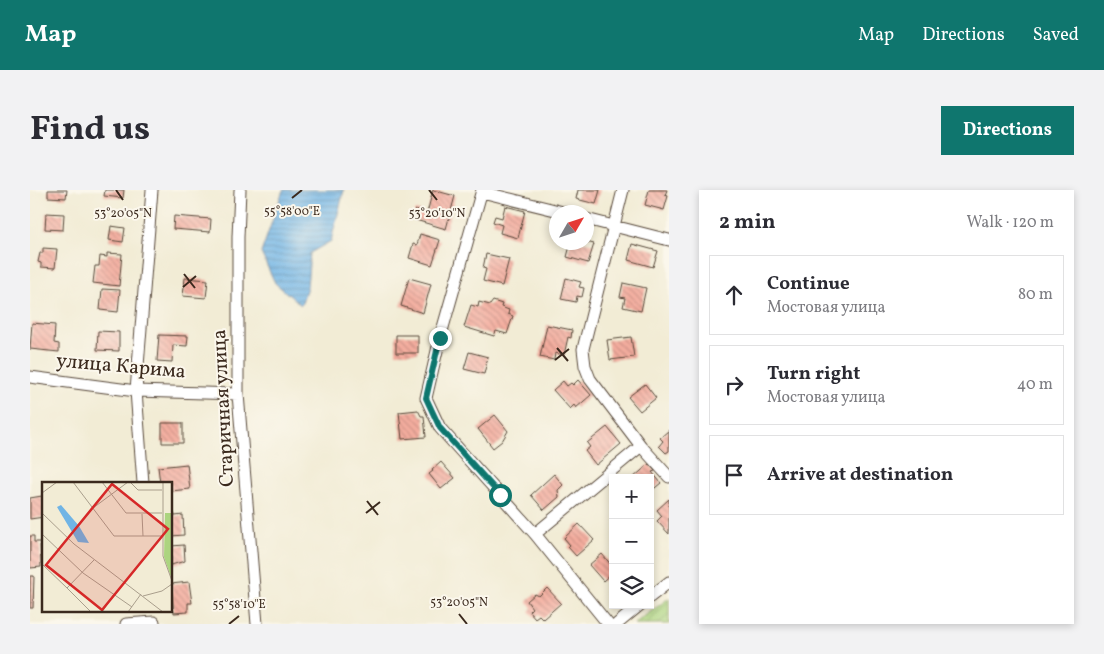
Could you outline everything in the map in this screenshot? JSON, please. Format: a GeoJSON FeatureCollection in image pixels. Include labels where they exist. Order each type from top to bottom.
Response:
{"type":"FeatureCollection","features":[{"type":"Feature","properties":{"kind":"street"},"geometry":{"type":"LineString","coordinates":[[143,482],[136,391],[152,190]]}},
{"type":"Feature","properties":{"kind":"street","name":"Старичная улица"},"geometry":{"type":"LineString","coordinates":[[240,190],[238,236],[238,394],[257,624]]}},
{"type":"Feature","properties":{"kind":"street"},"geometry":{"type":"LineString","coordinates":[[623,190],[583,349],[585,366],[590,379],[640,446],[669,478]]}},
{"type":"Feature","properties":{"kind":"street"},"geometry":{"type":"LineString","coordinates":[[549,208],[482,191],[440,338],[426,398],[440,428],[535,534],[608,624]]}},
{"type":"Feature","properties":{"kind":"street"},"geometry":{"type":"LineString","coordinates":[[594,220],[669,240]]}},
{"type":"Feature","properties":{"kind":"street","name":"улица Карима"},"geometry":{"type":"LineString","coordinates":[[30,377],[136,391],[238,394]]}},
{"type":"Feature","properties":{"kind":"street"},"geometry":{"type":"LineString","coordinates":[[535,534],[640,446]]}},
{"type":"Feature","properties":{"kind":"street"},"geometry":{"type":"LineString","coordinates":[[654,594],[669,582]]}},
{"type":"Feature","properties":{"kind":"street"},"geometry":{"type":"LineString","coordinates":[[617,624],[635,609]]}},
{"type":"Feature","properties":{"kind":"street"},"geometry":{"type":"LineString","coordinates":[[126,624],[153,619]]}},
{"type":"Feature","properties":{"kind":"green space"},"geometry":{"type":"Polygon","coordinates":[[[669,598],[669,624],[634,624],[669,598]]]}},
{"type":"Feature","properties":{"kind":"water"},"geometry":{"type":"Polygon","coordinates":[[[283,190],[344,190],[331,241],[310,253],[307,287],[301,305],[275,283],[261,253],[283,190]]]}},
{"type":"Feature","properties":{"kind":"building"},"geometry":{"type":"Polygon","coordinates":[[[48,190],[67,190],[66,198],[48,197],[48,190]]]}},
{"type":"Feature","properties":{"kind":"building"},"geometry":{"type":"Polygon","coordinates":[[[105,190],[124,190],[123,198],[104,196],[105,190]]]}},
{"type":"Feature","properties":{"kind":"building"},"geometry":{"type":"Polygon","coordinates":[[[433,190],[455,196],[446,229],[412,219],[415,210],[427,213],[433,190]]]}},
{"type":"Feature","properties":{"kind":"building"},"geometry":{"type":"Polygon","coordinates":[[[578,190],[600,190],[596,204],[576,199],[578,190]]]}},
{"type":"Feature","properties":{"kind":"building"},"geometry":{"type":"Polygon","coordinates":[[[649,190],[667,190],[665,195],[668,196],[664,210],[645,205],[649,190]]]}},
{"type":"Feature","properties":{"kind":"building"},"geometry":{"type":"Polygon","coordinates":[[[505,206],[525,211],[518,238],[500,233],[502,225],[493,222],[495,216],[502,218],[505,206]]]}},
{"type":"Feature","properties":{"kind":"building"},"geometry":{"type":"Polygon","coordinates":[[[46,213],[64,214],[63,230],[45,229],[46,213]]]}},
{"type":"Feature","properties":{"kind":"building"},"geometry":{"type":"Polygon","coordinates":[[[174,216],[211,219],[210,232],[173,229],[174,216]]]}},
{"type":"Feature","properties":{"kind":"building"},"geometry":{"type":"Polygon","coordinates":[[[111,226],[125,228],[123,242],[109,240],[111,226]]]}},
{"type":"Feature","properties":{"kind":"building"},"geometry":{"type":"Polygon","coordinates":[[[420,234],[440,240],[432,265],[409,258],[413,244],[417,245],[420,234]]]}},
{"type":"Feature","properties":{"kind":"building"},"geometry":{"type":"Polygon","coordinates":[[[632,244],[658,251],[653,267],[628,260],[632,244]]]}},
{"type":"Feature","properties":{"kind":"building"},"geometry":{"type":"Polygon","coordinates":[[[43,248],[57,249],[55,268],[41,267],[41,263],[38,262],[40,253],[43,253],[43,248]]]}},
{"type":"Feature","properties":{"kind":"building"},"geometry":{"type":"Polygon","coordinates":[[[569,250],[592,250],[588,263],[567,257],[569,250]]]}},
{"type":"Feature","properties":{"kind":"building"},"geometry":{"type":"Polygon","coordinates":[[[107,253],[122,254],[119,286],[93,283],[95,266],[99,266],[100,256],[107,257],[107,253]]]}},
{"type":"Feature","properties":{"kind":"building"},"geometry":{"type":"Polygon","coordinates":[[[486,254],[509,259],[502,286],[483,281],[486,269],[483,268],[486,254]]]}},
{"type":"Feature","properties":{"kind":"building"},"geometry":{"type":"Polygon","coordinates":[[[185,278],[208,280],[206,298],[183,296],[185,278]]]}},
{"type":"Feature","properties":{"kind":"building"},"geometry":{"type":"Polygon","coordinates":[[[409,278],[431,284],[423,313],[401,306],[409,278]]]}},
{"type":"Feature","properties":{"kind":"building"},"geometry":{"type":"Polygon","coordinates":[[[566,278],[581,282],[579,287],[584,288],[582,297],[577,296],[576,302],[561,299],[566,278]]]}},
{"type":"Feature","properties":{"kind":"building"},"geometry":{"type":"Polygon","coordinates":[[[623,283],[646,288],[641,311],[623,307],[625,298],[620,297],[623,283]]]}},
{"type":"Feature","properties":{"kind":"building"},"geometry":{"type":"Polygon","coordinates":[[[102,289],[120,290],[118,312],[100,310],[102,289]]]}},
{"type":"Feature","properties":{"kind":"building"},"geometry":{"type":"Polygon","coordinates":[[[493,301],[502,304],[501,307],[509,310],[508,314],[513,316],[507,334],[496,331],[494,336],[464,327],[471,305],[478,307],[479,302],[490,305],[493,301]]]}},
{"type":"Feature","properties":{"kind":"building"},"geometry":{"type":"Polygon","coordinates":[[[32,323],[55,325],[54,343],[59,344],[59,352],[30,349],[32,323]]]}},
{"type":"Feature","properties":{"kind":"building"},"geometry":{"type":"Polygon","coordinates":[[[547,325],[572,330],[571,338],[568,337],[564,355],[555,353],[554,360],[540,357],[547,325]]]}},
{"type":"Feature","properties":{"kind":"building"},"geometry":{"type":"Polygon","coordinates":[[[98,331],[119,332],[119,351],[97,350],[98,331]]]}},
{"type":"Feature","properties":{"kind":"building"},"geometry":{"type":"Polygon","coordinates":[[[159,335],[188,336],[187,346],[173,345],[172,362],[157,361],[159,335]]]}},
{"type":"Feature","properties":{"kind":"building"},"geometry":{"type":"Polygon","coordinates":[[[396,335],[418,335],[418,353],[396,353],[396,335]]]}},
{"type":"Feature","properties":{"kind":"building"},"geometry":{"type":"Polygon","coordinates":[[[631,337],[634,357],[610,360],[607,340],[631,337]]]}},
{"type":"Feature","properties":{"kind":"building"},"geometry":{"type":"Polygon","coordinates":[[[469,352],[488,357],[484,374],[464,369],[469,352]]]}},
{"type":"Feature","properties":{"kind":"building"},"geometry":{"type":"Polygon","coordinates":[[[578,380],[591,395],[576,408],[574,405],[570,409],[553,390],[563,381],[567,386],[571,383],[573,385],[578,380]]]}},
{"type":"Feature","properties":{"kind":"building"},"geometry":{"type":"Polygon","coordinates":[[[645,384],[656,398],[640,411],[628,397],[645,384]]]}},
{"type":"Feature","properties":{"kind":"building"},"geometry":{"type":"Polygon","coordinates":[[[418,410],[421,416],[424,416],[426,437],[402,439],[399,412],[418,410]]]}},
{"type":"Feature","properties":{"kind":"building"},"geometry":{"type":"Polygon","coordinates":[[[495,415],[508,431],[502,441],[493,448],[478,429],[495,415]]]}},
{"type":"Feature","properties":{"kind":"building"},"geometry":{"type":"Polygon","coordinates":[[[162,423],[183,423],[183,443],[162,443],[162,423]]]}},
{"type":"Feature","properties":{"kind":"building"},"geometry":{"type":"Polygon","coordinates":[[[607,427],[621,444],[596,465],[585,451],[590,447],[587,443],[607,427]]]}},
{"type":"Feature","properties":{"kind":"building"},"geometry":{"type":"Polygon","coordinates":[[[669,430],[669,451],[666,453],[659,446],[663,441],[660,438],[669,430]]]}},
{"type":"Feature","properties":{"kind":"building"},"geometry":{"type":"Polygon","coordinates":[[[441,462],[455,478],[441,489],[429,474],[441,462]]]}},
{"type":"Feature","properties":{"kind":"building"},"geometry":{"type":"Polygon","coordinates":[[[187,464],[190,489],[172,491],[172,482],[160,482],[158,467],[187,464]]]}},
{"type":"Feature","properties":{"kind":"building"},"geometry":{"type":"Polygon","coordinates":[[[649,464],[655,471],[652,472],[654,474],[638,474],[649,464]]]}},
{"type":"Feature","properties":{"kind":"building"},"geometry":{"type":"Polygon","coordinates":[[[554,474],[563,485],[558,490],[559,497],[544,510],[531,495],[554,474]]]}},
{"type":"Feature","properties":{"kind":"building"},"geometry":{"type":"Polygon","coordinates":[[[654,474],[661,483],[654,489],[654,474]]]}},
{"type":"Feature","properties":{"kind":"building"},"geometry":{"type":"Polygon","coordinates":[[[42,496],[42,517],[30,519],[30,498],[42,496]]]}},
{"type":"Feature","properties":{"kind":"building"},"geometry":{"type":"Polygon","coordinates":[[[669,499],[669,534],[657,521],[662,516],[657,510],[669,499]]]}},
{"type":"Feature","properties":{"kind":"building"},"geometry":{"type":"Polygon","coordinates":[[[172,511],[175,516],[183,515],[184,535],[172,536],[172,511]]]}},
{"type":"Feature","properties":{"kind":"building"},"geometry":{"type":"Polygon","coordinates":[[[579,524],[594,540],[576,556],[568,547],[570,545],[564,538],[579,524]]]}},
{"type":"Feature","properties":{"kind":"building"},"geometry":{"type":"Polygon","coordinates":[[[30,536],[34,536],[34,542],[40,542],[41,567],[30,568],[30,536]]]}},
{"type":"Feature","properties":{"kind":"building"},"geometry":{"type":"Polygon","coordinates":[[[184,545],[185,561],[172,565],[172,546],[184,545]]]}},
{"type":"Feature","properties":{"kind":"building"},"geometry":{"type":"Polygon","coordinates":[[[602,554],[609,562],[609,576],[603,581],[589,565],[602,554]]]}},
{"type":"Feature","properties":{"kind":"building"},"geometry":{"type":"Polygon","coordinates":[[[30,576],[34,576],[33,608],[30,608],[30,576]]]}},
{"type":"Feature","properties":{"kind":"building"},"geometry":{"type":"Polygon","coordinates":[[[189,582],[192,603],[188,603],[188,612],[174,613],[172,584],[189,582]]]}},
{"type":"Feature","properties":{"kind":"building"},"geometry":{"type":"Polygon","coordinates":[[[547,588],[561,603],[543,619],[539,615],[535,618],[529,611],[532,608],[527,601],[535,594],[539,596],[547,588]]]}},
{"type":"Feature","properties":{"kind":"route"},"geometry":{"type":"LineString","coordinates":[[440,338],[426,398],[440,428],[500,495]]}}]}
